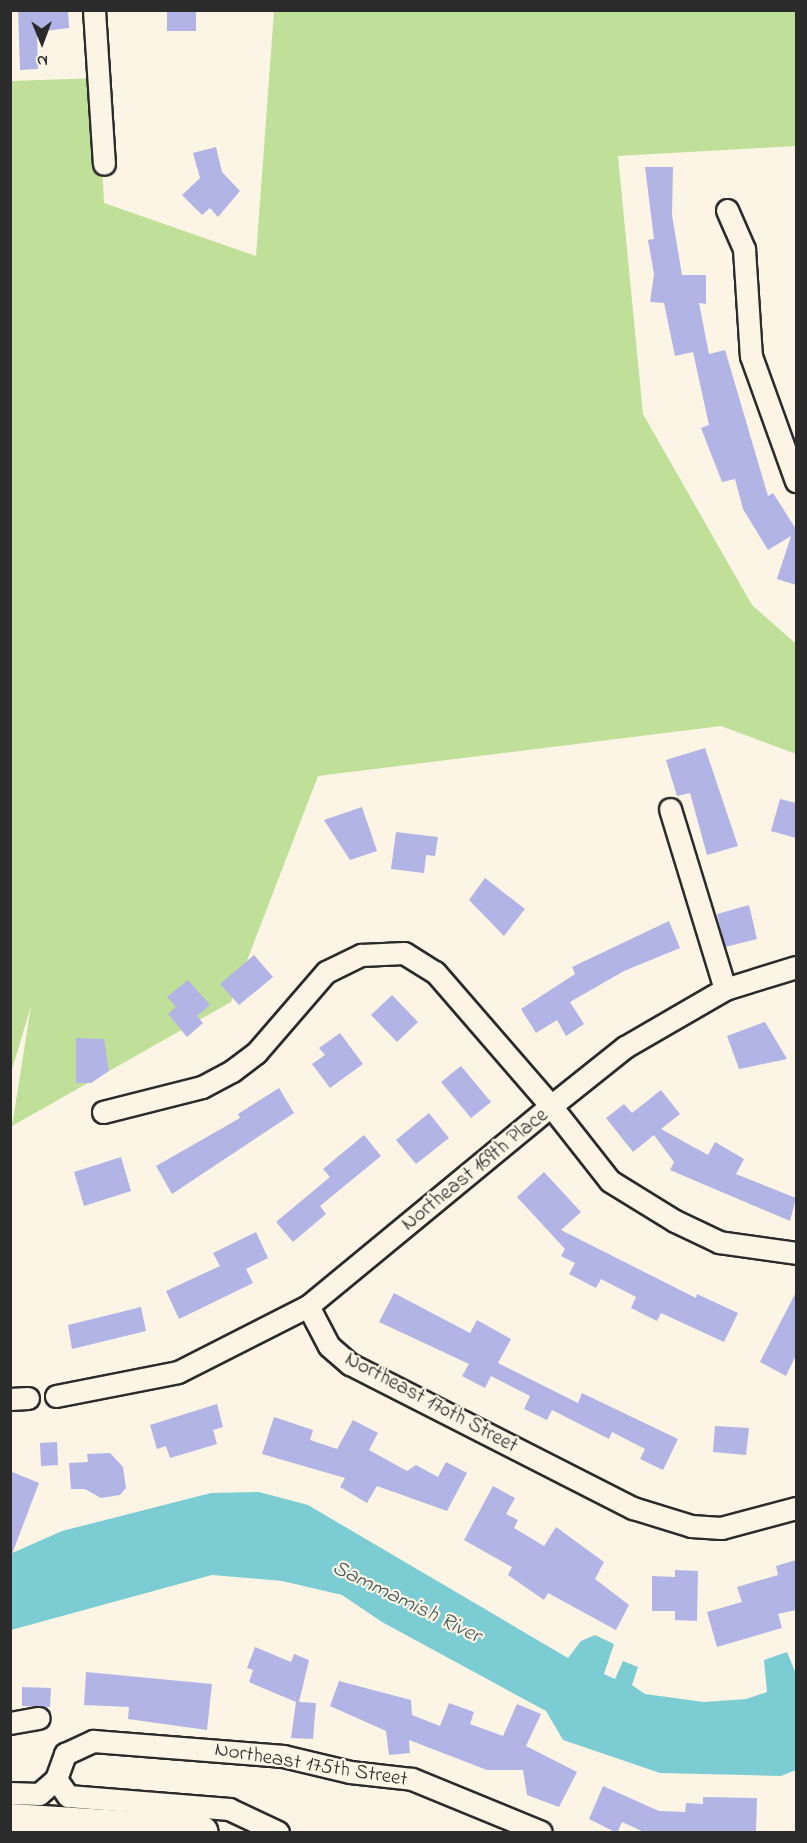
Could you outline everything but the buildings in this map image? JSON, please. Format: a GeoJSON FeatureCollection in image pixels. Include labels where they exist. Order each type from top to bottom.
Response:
{"type":"FeatureCollection","features":[{"type":"Feature","properties":{"kind":"main road"},"geometry":{"type":"LineString","coordinates":[[10,1820],[201,1833]]}},
{"type":"Feature","properties":{"kind":"street"},"geometry":{"type":"LineString","coordinates":[[94,10],[104,164]]}},
{"type":"Feature","properties":{"kind":"street"},"geometry":{"type":"LineString","coordinates":[[727,210],[744,249],[752,356],[796,481]]}},
{"type":"Feature","properties":{"kind":"street"},"geometry":{"type":"LineString","coordinates":[[670,809],[725,989]]}},
{"type":"Feature","properties":{"kind":"street"},"geometry":{"type":"LineString","coordinates":[[103,1112],[202,1087],[232,1071],[256,1053],[326,972],[380,952],[404,953],[435,972],[550,1106],[625,1047],[725,989],[796,967]]}},
{"type":"Feature","properties":{"kind":"street","name":"Northeast 169th Place"},"geometry":{"type":"LineString","coordinates":[[308,1306],[550,1106],[610,1181],[675,1221],[719,1242],[796,1253]]}},
{"type":"Feature","properties":{"kind":"street"},"geometry":{"type":"LineString","coordinates":[[56,1396],[178,1372],[308,1306]]}},
{"type":"Feature","properties":{"kind":"street","name":"Northeast 170th Street"},"geometry":{"type":"LineString","coordinates":[[308,1306],[329,1346],[350,1364],[633,1508],[691,1526],[721,1528],[796,1508]]}},
{"type":"Feature","properties":{"kind":"street"},"geometry":{"type":"LineString","coordinates":[[10,1723],[39,1719]]}},
{"type":"Feature","properties":{"kind":"street","name":"Northeast 175th Street"},"geometry":{"type":"LineString","coordinates":[[57,1779],[65,1754],[93,1741],[283,1756],[350,1772],[412,1779],[541,1833]]}},
{"type":"Feature","properties":{"kind":"street"},"geometry":{"type":"LineString","coordinates":[[10,1793],[39,1794],[57,1779],[68,1796],[229,1809],[278,1833]]}},
{"type":"Feature","properties":{"kind":"green space"},"geometry":{"type":"Polygon","coordinates":[[[274,11],[796,11],[796,146],[618,156],[643,414],[752,605],[796,644],[796,754],[721,726],[318,776],[231,1002],[12,1126],[31,1006],[11,1073],[11,81],[98,78],[104,203],[256,256],[274,11]]]}},
{"type":"Feature","properties":{"kind":"water","name":"Sammamish River"},"geometry":{"type":"Polygon","coordinates":[[[259,1492],[308,1505],[568,1658],[581,1641],[595,1635],[614,1644],[604,1674],[615,1679],[623,1661],[638,1667],[632,1685],[645,1694],[704,1702],[746,1699],[767,1692],[764,1660],[787,1652],[796,1674],[796,1770],[781,1776],[660,1773],[563,1740],[546,1711],[382,1622],[342,1595],[282,1581],[212,1575],[11,1630],[10,1554],[62,1531],[211,1493],[259,1492]]]}}]}
